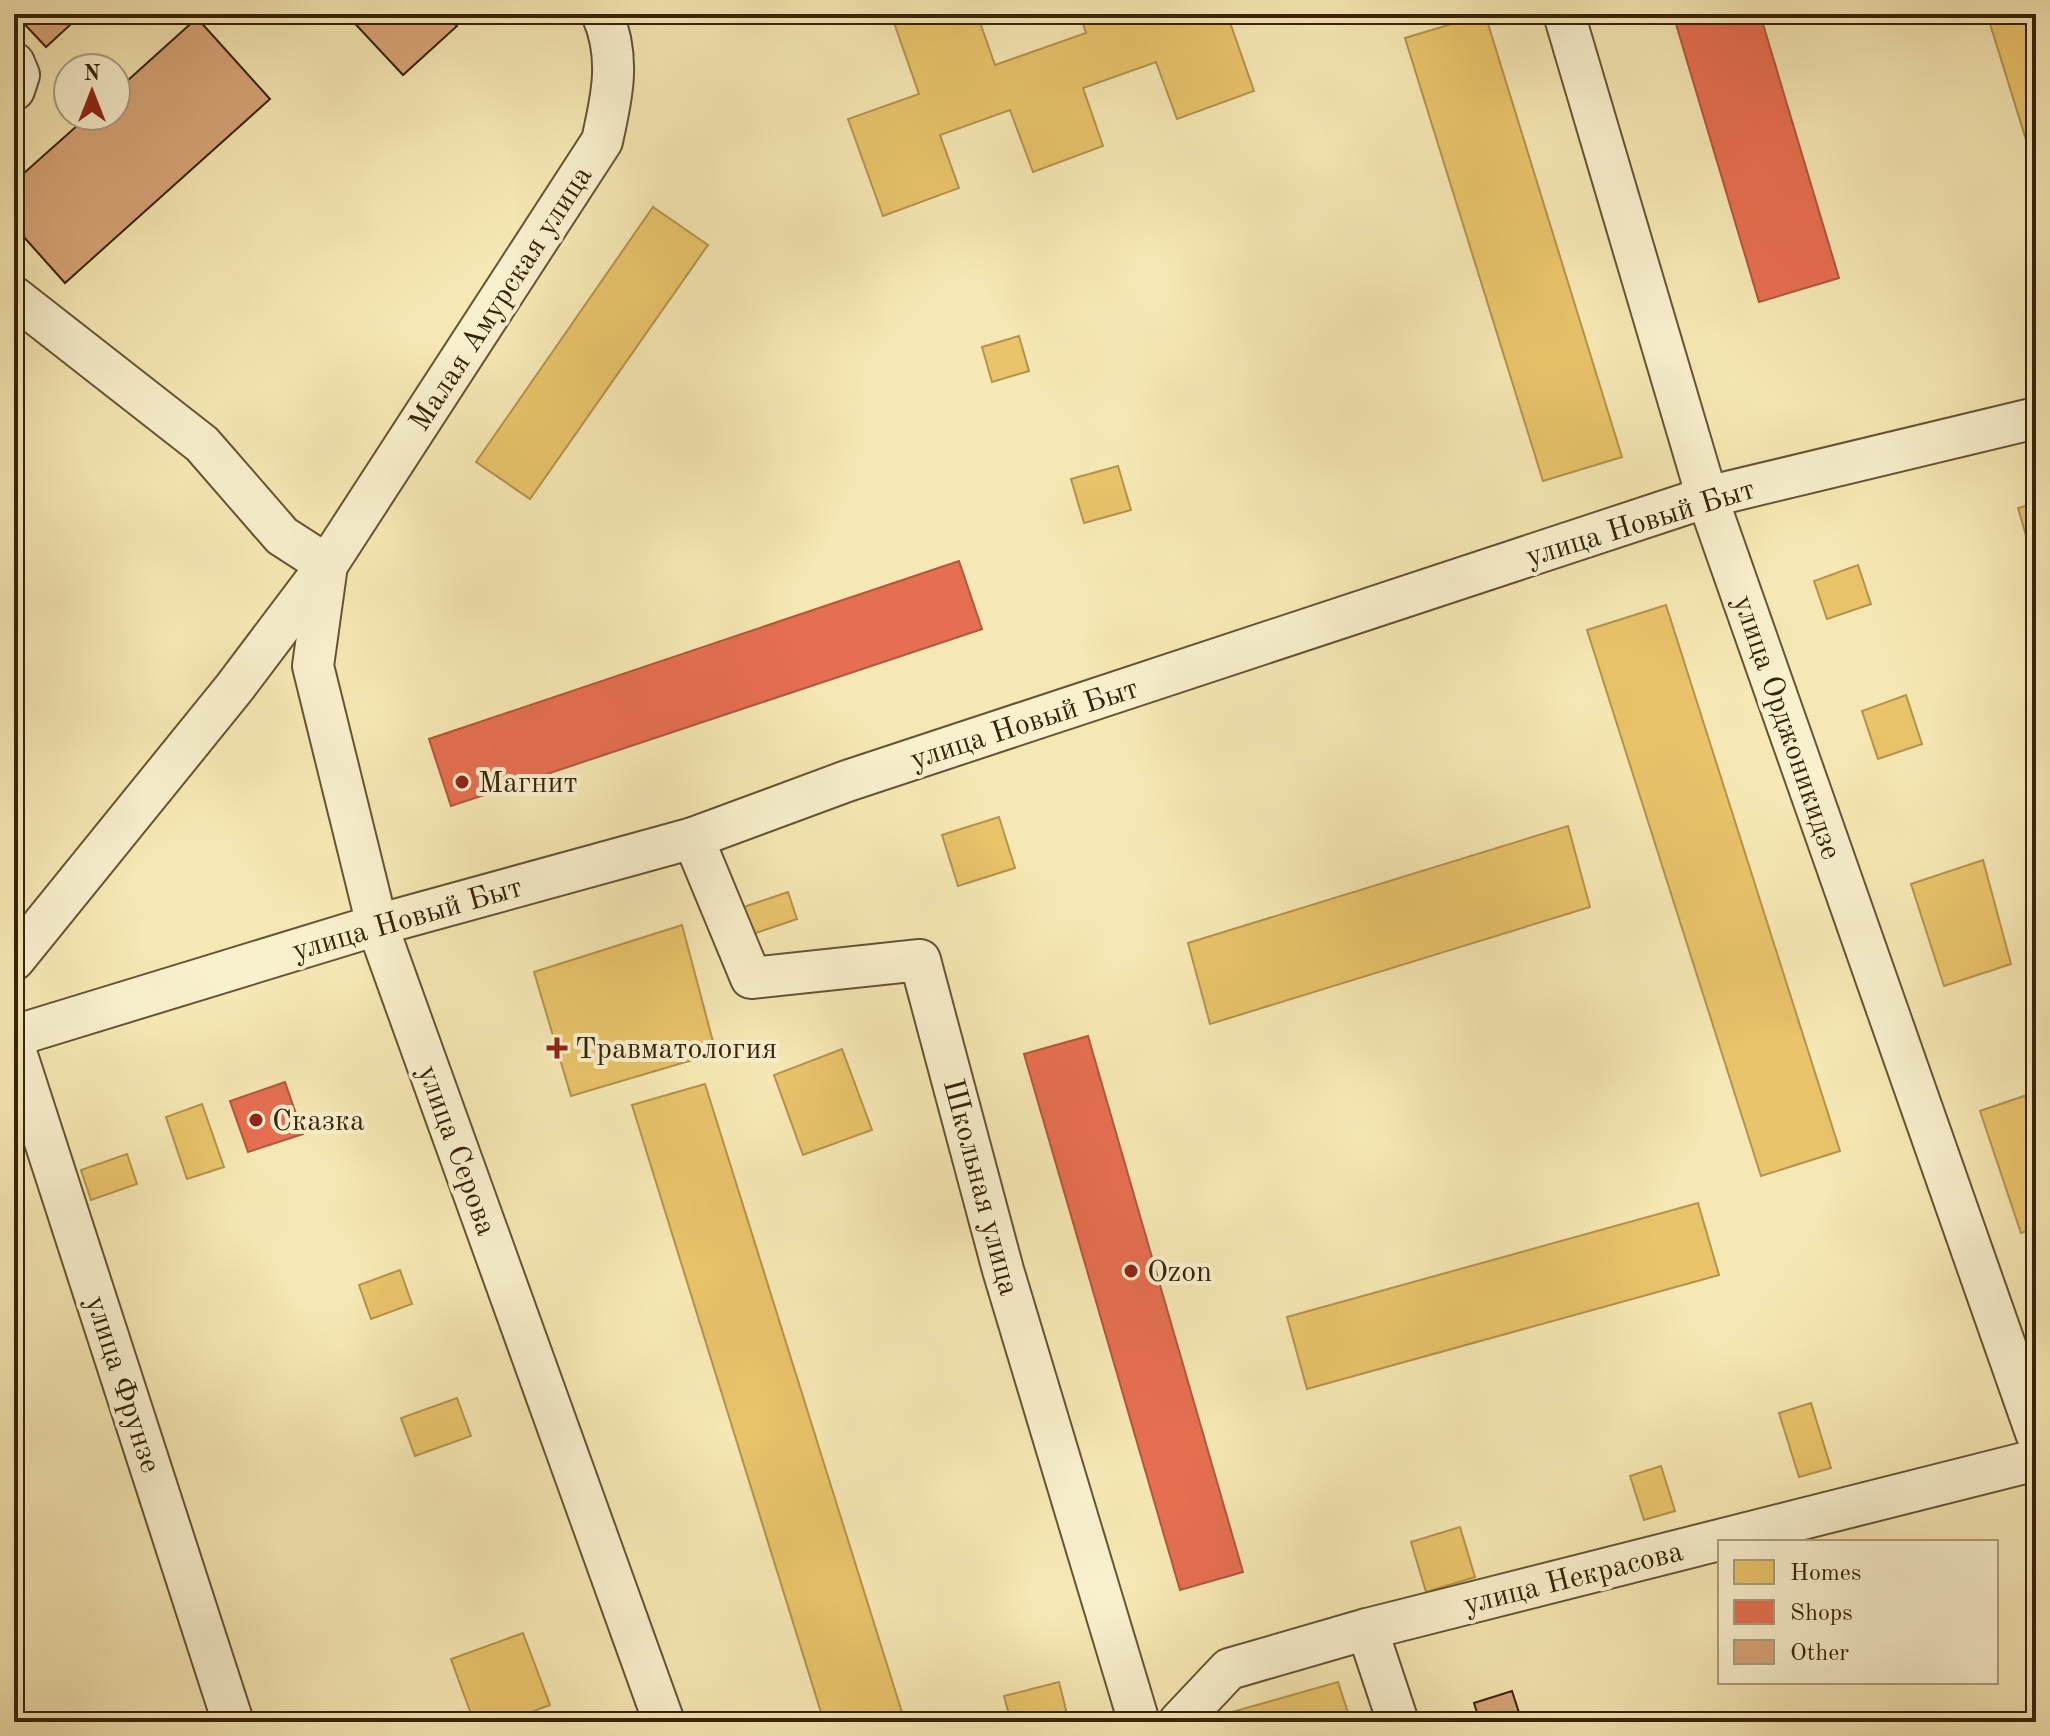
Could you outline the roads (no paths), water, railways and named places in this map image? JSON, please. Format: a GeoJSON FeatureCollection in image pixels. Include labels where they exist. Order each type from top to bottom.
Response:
{"type":"FeatureCollection","features":[{"type":"Feature","properties":{"kind":"street","name":"Малая Амурская улица"},"geometry":{"type":"LineString","coordinates":[[14,960],[235,687],[327,565],[602,141],[615,84],[608,28],[602,14]]}},
{"type":"Feature","properties":{"kind":"street","name":"улица Орджоникидзе"},"geometry":{"type":"LineString","coordinates":[[1564,14],[1707,497],[2036,1433]]}},
{"type":"Feature","properties":{"kind":"street"},"geometry":{"type":"LineString","coordinates":[[14,63],[19,75],[14,90]]}},
{"type":"Feature","properties":{"kind":"street"},"geometry":{"type":"LineString","coordinates":[[14,297],[202,444],[282,536],[327,565]]}},
{"type":"Feature","properties":{"kind":"street","name":"улица Новый Быт"},"geometry":{"type":"LineString","coordinates":[[14,1036],[377,925],[693,838],[847,781],[1707,497],[2036,418]]}},
{"type":"Feature","properties":{"kind":"street","name":"улица Серова"},"geometry":{"type":"LineString","coordinates":[[327,565],[313,666],[377,925],[664,1722]]}},
{"type":"Feature","properties":{"kind":"street","name":"Школьная улица"},"geometry":{"type":"LineString","coordinates":[[693,838],[751,978],[920,960],[1003,1270],[1139,1722]]}},
{"type":"Feature","properties":{"kind":"street","name":"улица Фрунзе"},"geometry":{"type":"LineString","coordinates":[[14,1046],[233,1722]]}},
{"type":"Feature","properties":{"kind":"street","name":"улица Некрасова"},"geometry":{"type":"LineString","coordinates":[[1719,1540],[2036,1460]]}},
{"type":"Feature","properties":{"kind":"street","name":"улица Некрасова"},"geometry":{"type":"LineString","coordinates":[[1179,1722],[1229,1669],[1367,1629],[1718,1540]]}},
{"type":"Feature","properties":{"kind":"street"},"geometry":{"type":"LineString","coordinates":[[1367,1629],[1398,1722]]}},
{"type":"Feature","properties":{"kind":"place","name":"Магнит"},"geometry":{"type":"Point","coordinates":[462,782]}},
{"type":"Feature","properties":{"kind":"place","name":"Травматология"},"geometry":{"type":"Point","coordinates":[557,1048]}},
{"type":"Feature","properties":{"kind":"place","name":"Сказка"},"geometry":{"type":"Point","coordinates":[256,1120]}},
{"type":"Feature","properties":{"kind":"place","name":"Ozon"},"geometry":{"type":"Point","coordinates":[1131,1271]}}]}
